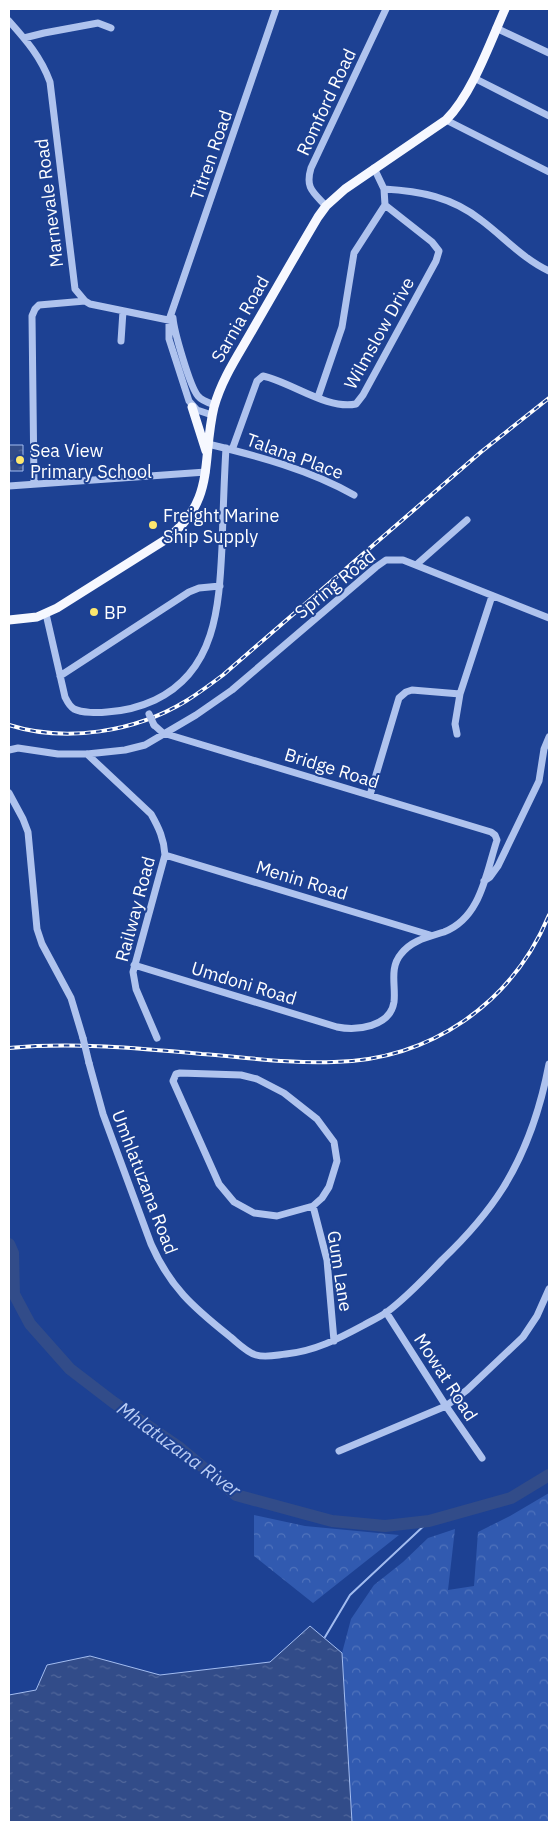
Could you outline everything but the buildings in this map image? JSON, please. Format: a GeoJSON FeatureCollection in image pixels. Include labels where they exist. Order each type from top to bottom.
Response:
{"type":"FeatureCollection","features":[{"type":"Feature","properties":{"kind":"main road","name":"Sarnia Road"},"geometry":{"type":"LineString","coordinates":[[9,620],[46,614],[174,532],[190,517],[200,496],[206,472],[212,415],[224,381],[314,224],[326,206],[345,188],[446,120],[460,103],[474,78],[505,9]]}},
{"type":"Feature","properties":{"kind":"main road"},"geometry":{"type":"LineString","coordinates":[[192,406],[207,454]]}},
{"type":"Feature","properties":{"kind":"street","name":"Titren Road"},"geometry":{"type":"LineString","coordinates":[[192,406],[169,339],[171,320],[276,9]]}},
{"type":"Feature","properties":{"kind":"street","name":"Romford Road"},"geometry":{"type":"LineString","coordinates":[[326,206],[309,187],[311,168],[386,9]]}},
{"type":"Feature","properties":{"kind":"street","name":"Marnevale Road"},"geometry":{"type":"LineString","coordinates":[[9,21],[40,59],[50,82],[73,279],[75,288],[85,301]]}},
{"type":"Feature","properties":{"kind":"street"},"geometry":{"type":"LineString","coordinates":[[24,38],[98,23],[112,28]]}},
{"type":"Feature","properties":{"kind":"street"},"geometry":{"type":"LineString","coordinates":[[496,28],[549,53]]}},
{"type":"Feature","properties":{"kind":"street"},"geometry":{"type":"LineString","coordinates":[[474,78],[549,116]]}},
{"type":"Feature","properties":{"kind":"street"},"geometry":{"type":"LineString","coordinates":[[446,120],[549,172]]}},
{"type":"Feature","properties":{"kind":"street"},"geometry":{"type":"LineString","coordinates":[[318,397],[342,327],[354,253],[385,204],[384,189],[374,168]]}},
{"type":"Feature","properties":{"kind":"street"},"geometry":{"type":"LineString","coordinates":[[384,189],[430,194],[457,204],[481,220],[526,257],[549,270]]}},
{"type":"Feature","properties":{"kind":"street","name":"Wilmslow Drive"},"geometry":{"type":"LineString","coordinates":[[229,449],[260,377],[268,377],[318,397],[345,404],[356,404],[360,400],[436,261],[439,251],[432,242],[385,204]]}},
{"type":"Feature","properties":{"kind":"street"},"geometry":{"type":"LineString","coordinates":[[34,484],[32,326],[34,309],[39,305],[45,304],[85,301],[123,311],[171,320]]}},
{"type":"Feature","properties":{"kind":"street"},"geometry":{"type":"LineString","coordinates":[[121,341],[123,311]]}},
{"type":"Feature","properties":{"kind":"street","name":"Titren Road"},"geometry":{"type":"LineString","coordinates":[[171,320],[196,393],[204,401],[215,405]]}},
{"type":"Feature","properties":{"kind":"street"},"geometry":{"type":"LineString","coordinates":[[192,406],[197,410],[212,415]]}},
{"type":"Feature","properties":{"kind":"street","name":"Talana Place"},"geometry":{"type":"LineString","coordinates":[[208,444],[319,478],[354,495]]}},
{"type":"Feature","properties":{"kind":"street"},"geometry":{"type":"LineString","coordinates":[[46,614],[65,697],[68,704],[74,709],[107,712],[129,709],[145,705],[164,696],[182,683],[198,664],[207,646],[213,627],[220,586],[229,449]]}},
{"type":"Feature","properties":{"kind":"street"},"geometry":{"type":"LineString","coordinates":[[9,486],[206,472]]}},
{"type":"Feature","properties":{"kind":"street"},"geometry":{"type":"LineString","coordinates":[[416,565],[467,520]]}},
{"type":"Feature","properties":{"kind":"street","name":"Spring Road"},"geometry":{"type":"LineString","coordinates":[[163,733],[196,715],[232,690],[376,566],[386,560],[403,560],[549,618]]}},
{"type":"Feature","properties":{"kind":"street"},"geometry":{"type":"LineString","coordinates":[[60,676],[189,592],[198,588],[220,586]]}},
{"type":"Feature","properties":{"kind":"street"},"geometry":{"type":"LineString","coordinates":[[457,734],[455,724],[460,694],[492,596]]}},
{"type":"Feature","properties":{"kind":"street"},"geometry":{"type":"LineString","coordinates":[[370,796],[399,698],[412,690],[460,694]]}},
{"type":"Feature","properties":{"kind":"street"},"geometry":{"type":"LineString","coordinates":[[9,750],[18,748],[58,754],[86,754],[125,750],[145,745],[163,733],[154,724],[145,705]]}},
{"type":"Feature","properties":{"kind":"street","name":"Bridge Road"},"geometry":{"type":"LineString","coordinates":[[163,733],[491,832],[497,840],[484,882]]}},
{"type":"Feature","properties":{"kind":"street"},"geometry":{"type":"LineString","coordinates":[[430,935],[443,932],[462,922],[475,906],[484,882],[498,866],[539,781],[544,749],[549,737]]}},
{"type":"Feature","properties":{"kind":"street","name":"Railway Road"},"geometry":{"type":"LineString","coordinates":[[86,754],[151,814],[162,834],[165,854],[134,965],[134,984],[157,1038]]}},
{"type":"Feature","properties":{"kind":"street","name":"Umhlatuzana Road"},"geometry":{"type":"LineString","coordinates":[[9,793],[28,832],[34,909],[42,944],[71,998],[84,1038],[103,1114],[160,1265],[186,1300],[250,1353],[258,1356],[290,1354],[316,1348],[334,1341],[386,1312],[414,1288],[468,1235],[499,1194],[522,1150],[549,1066]]}},
{"type":"Feature","properties":{"kind":"street","name":"Menin Road"},"geometry":{"type":"LineString","coordinates":[[165,854],[430,935]]}},
{"type":"Feature","properties":{"kind":"street","name":"Umdoni Road"},"geometry":{"type":"LineString","coordinates":[[134,965],[344,1028],[366,1027],[384,1020],[394,1003],[394,968],[398,959],[407,947],[430,935]]}},
{"type":"Feature","properties":{"kind":"street"},"geometry":{"type":"LineString","coordinates":[[176,1074],[241,1075],[257,1079],[284,1093],[317,1119],[334,1142],[337,1161],[329,1187],[322,1198],[313,1206],[295,1213],[271,1216],[254,1213],[234,1202],[219,1184],[209,1164],[173,1081],[176,1074]]}},
{"type":"Feature","properties":{"kind":"street","name":"Gum Lane"},"geometry":{"type":"LineString","coordinates":[[313,1206],[327,1260],[334,1341]]}},
{"type":"Feature","properties":{"kind":"street"},"geometry":{"type":"LineString","coordinates":[[339,1451],[446,1406],[472,1386],[523,1337],[537,1316],[549,1289]]}},
{"type":"Feature","properties":{"kind":"street","name":"Mowat Road"},"geometry":{"type":"LineString","coordinates":[[386,1312],[446,1406],[482,1458]]}},
{"type":"Feature","properties":{"kind":"green space"},"geometry":{"type":"Polygon","coordinates":[[[549,1493],[549,1822],[352,1822],[342,1653],[351,1619],[374,1585],[403,1562],[428,1538],[455,1529],[448,1590],[474,1586],[478,1532],[549,1493]]]}},
{"type":"Feature","properties":{"kind":"green space"},"geometry":{"type":"Polygon","coordinates":[[[254,1515],[305,1526],[399,1535],[313,1603],[254,1556],[254,1515]]]}},
{"type":"Feature","properties":{"kind":"water"},"geometry":{"type":"Polygon","coordinates":[[[9,445],[23,445],[23,471],[10,471],[9,445]]]}},
{"type":"Feature","properties":{"kind":"water"},"geometry":{"type":"Polygon","coordinates":[[[310,1626],[342,1653],[352,1822],[9,1822],[9,1695],[36,1690],[47,1665],[90,1656],[160,1675],[270,1662],[310,1626]]]}},
{"type":"Feature","properties":{"kind":"waterway","name":"Mhlatuzana River"},"geometry":{"type":"LineString","coordinates":[[9,1244],[13,1253],[14,1294],[30,1324],[70,1369],[113,1402],[180,1448],[236,1495],[332,1521],[385,1526],[429,1521],[511,1498],[549,1475]]}},
{"type":"Feature","properties":{"kind":"waterway"},"geometry":{"type":"LineString","coordinates":[[325,1637],[350,1595],[429,1521]]}},
{"type":"Feature","properties":{"kind":"railway"},"geometry":{"type":"LineString","coordinates":[[9,725],[54,733],[100,731],[123,727],[145,720],[166,712],[186,701],[223,675],[481,452],[549,398]]}},
{"type":"Feature","properties":{"kind":"railway"},"geometry":{"type":"LineString","coordinates":[[9,1048],[105,1046],[317,1062],[369,1059],[403,1051],[434,1038],[464,1021],[490,1000],[513,975],[533,947],[549,915]]}},
{"type":"Feature","properties":{"kind":"place","name":"Sea View Primary School"},"geometry":{"type":"Point","coordinates":[20,460]}},
{"type":"Feature","properties":{"kind":"place","name":"Freight Marine Ship Supply"},"geometry":{"type":"Point","coordinates":[153,525]}},
{"type":"Feature","properties":{"kind":"place","name":"BP"},"geometry":{"type":"Point","coordinates":[94,612]}}]}
